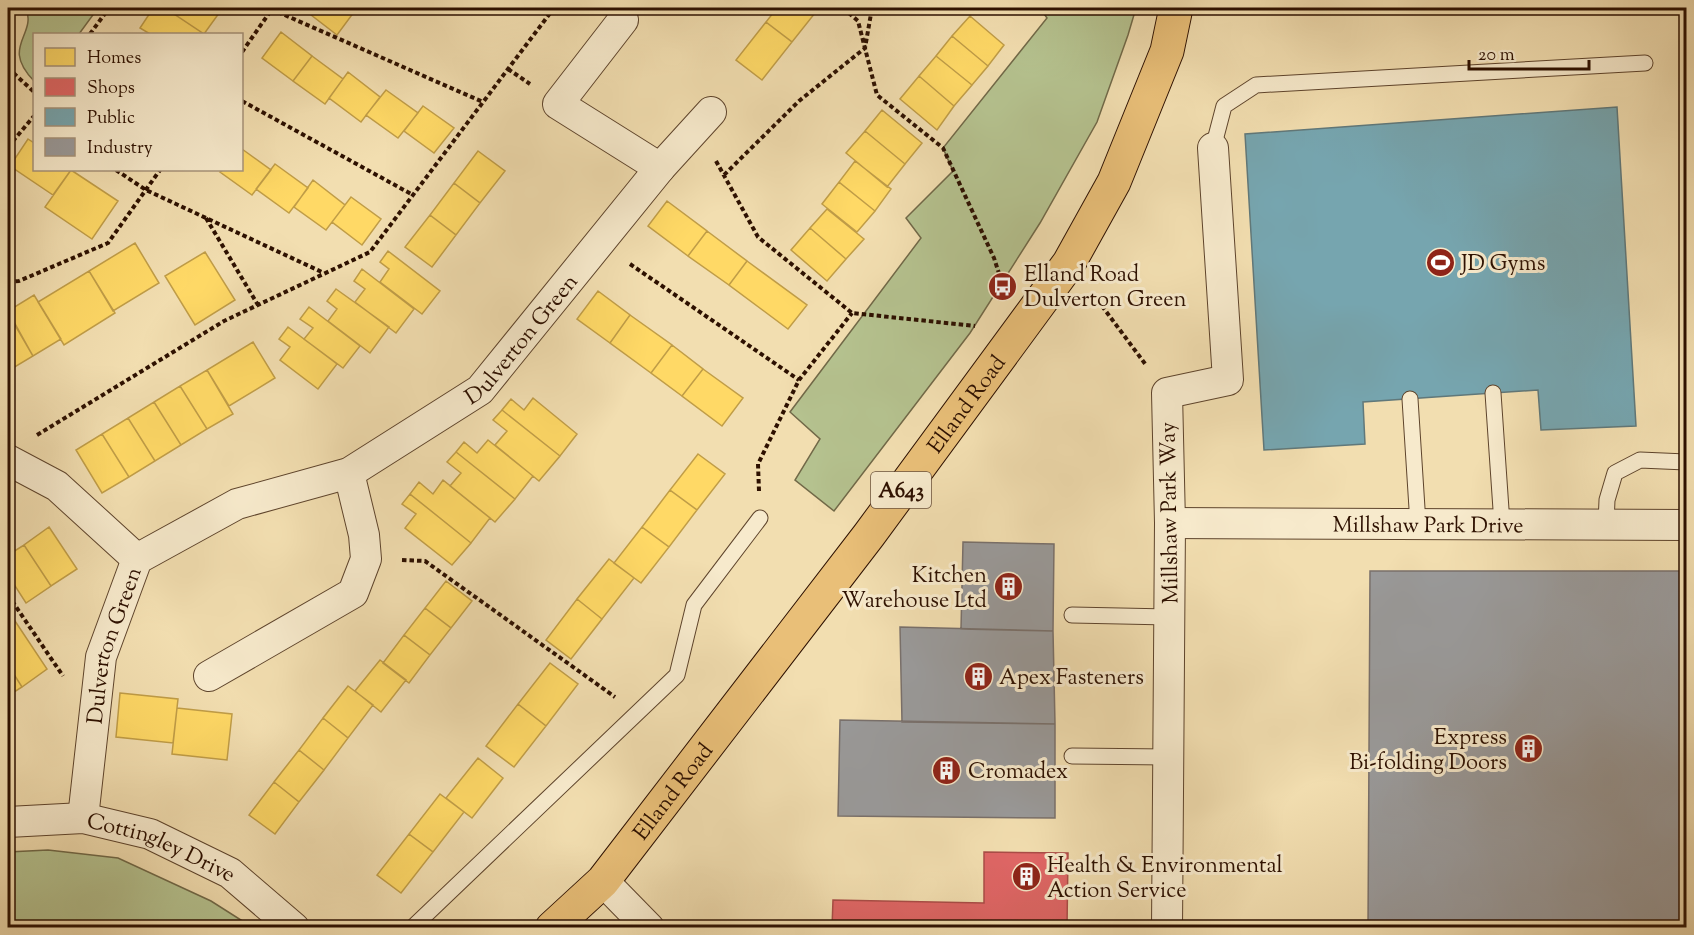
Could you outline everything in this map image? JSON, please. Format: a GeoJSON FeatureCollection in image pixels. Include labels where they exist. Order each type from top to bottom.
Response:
{"type":"FeatureCollection","features":[{"type":"Feature","properties":{"kind":"main road","name":"Elland Road"},"geometry":{"type":"LineString","coordinates":[[552,927],[603,880],[869,534],[1069,263],[1114,183],[1167,51],[1176,8]]}},
{"type":"Feature","properties":{"kind":"street"},"geometry":{"type":"LineString","coordinates":[[622,20],[558,104],[660,168]]}},
{"type":"Feature","properties":{"kind":"street","name":"Dulverton Green"},"geometry":{"type":"LineString","coordinates":[[83,818],[100,657],[136,559],[237,504],[349,473],[480,390],[660,168],[704,119]]}},
{"type":"Feature","properties":{"kind":"street","name":"Millshaw Park Way"},"geometry":{"type":"LineString","coordinates":[[1167,927],[1170,523],[1167,393],[1228,380],[1213,148]]}},
{"type":"Feature","properties":{"kind":"street"},"geometry":{"type":"LineString","coordinates":[[17,450],[136,559]]}},
{"type":"Feature","properties":{"kind":"street"},"geometry":{"type":"LineString","coordinates":[[208,676],[353,593],[366,559],[364,535],[349,473]]}},
{"type":"Feature","properties":{"kind":"street","name":"Millshaw Park Drive"},"geometry":{"type":"LineString","coordinates":[[1170,523],[1686,525]]}},
{"type":"Feature","properties":{"kind":"street","name":"Cottingley Drive"},"geometry":{"type":"LineString","coordinates":[[8,822],[83,818],[150,834],[230,873],[294,927]]}},
{"type":"Feature","properties":{"kind":"street"},"geometry":{"type":"LineString","coordinates":[[603,880],[649,927]]}},
{"type":"Feature","properties":{"kind":"lane"},"geometry":{"type":"LineString","coordinates":[[1213,148],[1224,106],[1257,85],[1645,63]]}},
{"type":"Feature","properties":{"kind":"lane"},"geometry":{"type":"LineString","coordinates":[[1493,393],[1502,524]]}},
{"type":"Feature","properties":{"kind":"lane"},"geometry":{"type":"LineString","coordinates":[[1410,399],[1418,524]]}},
{"type":"Feature","properties":{"kind":"lane"},"geometry":{"type":"LineString","coordinates":[[1606,524],[1607,500],[1616,473],[1640,460],[1686,462]]}},
{"type":"Feature","properties":{"kind":"lane"},"geometry":{"type":"LineString","coordinates":[[412,927],[677,675],[694,605],[760,518]]}},
{"type":"Feature","properties":{"kind":"lane"},"geometry":{"type":"LineString","coordinates":[[1072,615],[1169,617]]}},
{"type":"Feature","properties":{"kind":"lane"},"geometry":{"type":"LineString","coordinates":[[1072,756],[1168,757]]}},
{"type":"Feature","properties":{"kind":"path"},"geometry":{"type":"LineString","coordinates":[[91,33],[109,8]]}},
{"type":"Feature","properties":{"kind":"path"},"geometry":{"type":"LineString","coordinates":[[243,51],[272,8],[483,102]]}},
{"type":"Feature","properties":{"kind":"path"},"geometry":{"type":"LineString","coordinates":[[17,450],[224,321],[370,252],[554,8]]}},
{"type":"Feature","properties":{"kind":"path"},"geometry":{"type":"LineString","coordinates":[[704,119],[724,175],[758,237],[852,313],[1019,331],[994,258],[943,148],[877,95],[858,21],[843,8]]}},
{"type":"Feature","properties":{"kind":"path"},"geometry":{"type":"LineString","coordinates":[[724,175],[799,101],[865,48],[872,8]]}},
{"type":"Feature","properties":{"kind":"path"},"geometry":{"type":"LineString","coordinates":[[8,68],[33,91]]}},
{"type":"Feature","properties":{"kind":"path"},"geometry":{"type":"LineString","coordinates":[[243,102],[413,195]]}},
{"type":"Feature","properties":{"kind":"path"},"geometry":{"type":"LineString","coordinates":[[8,147],[33,117]]}},
{"type":"Feature","properties":{"kind":"path"},"geometry":{"type":"LineString","coordinates":[[118,171],[146,190],[324,273]]}},
{"type":"Feature","properties":{"kind":"path"},"geometry":{"type":"LineString","coordinates":[[8,282],[19,281],[108,243],[159,171]]}},
{"type":"Feature","properties":{"kind":"path"},"geometry":{"type":"LineString","coordinates":[[205,217],[258,305]]}},
{"type":"Feature","properties":{"kind":"path"},"geometry":{"type":"LineString","coordinates":[[600,243],[799,380]]}},
{"type":"Feature","properties":{"kind":"path"},"geometry":{"type":"LineString","coordinates":[[1069,263],[1167,393]]}},
{"type":"Feature","properties":{"kind":"path"},"geometry":{"type":"LineString","coordinates":[[760,518],[758,464],[799,380],[852,313]]}},
{"type":"Feature","properties":{"kind":"path"},"geometry":{"type":"LineString","coordinates":[[366,559],[425,561],[637,713]]}},
{"type":"Feature","properties":{"kind":"path"},"geometry":{"type":"LineString","coordinates":[[8,595],[93,721]]}},
{"type":"Feature","properties":{"kind":"green space"},"geometry":{"type":"Polygon","coordinates":[[[26,8],[98,8],[80,33],[33,33],[33,80],[24,69],[19,50],[28,18],[26,8]]]}},
{"type":"Feature","properties":{"kind":"green space"},"geometry":{"type":"Polygon","coordinates":[[[1040,8],[1136,8],[1097,122],[1040,223],[970,333],[834,511],[795,480],[820,439],[790,412],[921,238],[906,218],[953,171],[943,148],[1047,18],[1040,8]]]}},
{"type":"Feature","properties":{"kind":"green space"},"geometry":{"type":"Polygon","coordinates":[[[48,850],[118,858],[211,901],[252,927],[8,927],[8,852],[48,850]]]}},
{"type":"Feature","properties":{"kind":"building: Homes"},"geometry":{"type":"Polygon","coordinates":[[[141,8],[165,8],[202,33],[148,33],[140,28],[150,13],[141,8]]]}},
{"type":"Feature","properties":{"kind":"building: Homes"},"geometry":{"type":"Polygon","coordinates":[[[165,8],[222,9],[202,33],[165,8]]]}},
{"type":"Feature","properties":{"kind":"building: Homes"},"geometry":{"type":"Polygon","coordinates":[[[302,8],[357,8],[337,35],[302,8]]]}},
{"type":"Feature","properties":{"kind":"building: Homes"},"geometry":{"type":"Polygon","coordinates":[[[777,8],[819,8],[792,42],[766,22],[777,8]]]}},
{"type":"Feature","properties":{"kind":"building: Homes"},"geometry":{"type":"Polygon","coordinates":[[[970,16],[1004,45],[988,66],[952,36],[970,16]]]}},
{"type":"Feature","properties":{"kind":"building: Homes"},"geometry":{"type":"Polygon","coordinates":[[[766,22],[792,42],[762,80],[736,60],[766,22]]]}},
{"type":"Feature","properties":{"kind":"building: Homes"},"geometry":{"type":"Polygon","coordinates":[[[281,32],[312,56],[293,81],[262,58],[281,32]]]}},
{"type":"Feature","properties":{"kind":"building: Homes"},"geometry":{"type":"Polygon","coordinates":[[[952,36],[988,66],[972,85],[936,56],[952,36]]]}},
{"type":"Feature","properties":{"kind":"building: Homes"},"geometry":{"type":"Polygon","coordinates":[[[312,56],[343,79],[325,104],[293,81],[312,56]]]}},
{"type":"Feature","properties":{"kind":"building: Homes"},"geometry":{"type":"Polygon","coordinates":[[[936,56],[972,85],[954,106],[919,76],[936,56]]]}},
{"type":"Feature","properties":{"kind":"building: Homes"},"geometry":{"type":"Polygon","coordinates":[[[348,72],[380,97],[361,122],[329,98],[348,72]]]}},
{"type":"Feature","properties":{"kind":"building: Homes"},"geometry":{"type":"Polygon","coordinates":[[[919,76],[954,106],[937,130],[900,99],[919,76]]]}},
{"type":"Feature","properties":{"kind":"building: Homes"},"geometry":{"type":"Polygon","coordinates":[[[386,90],[418,113],[398,138],[366,115],[386,90]]]}},
{"type":"Feature","properties":{"kind":"building: Homes"},"geometry":{"type":"Polygon","coordinates":[[[423,106],[454,128],[434,153],[404,131],[423,106]]]}},
{"type":"Feature","properties":{"kind":"building: Homes"},"geometry":{"type":"Polygon","coordinates":[[[882,110],[922,143],[905,164],[865,131],[882,110]]]}},
{"type":"Feature","properties":{"kind":"building: Homes"},"geometry":{"type":"Polygon","coordinates":[[[865,131],[905,164],[887,187],[846,153],[865,131]]]}},
{"type":"Feature","properties":{"kind":"building: Homes"},"geometry":{"type":"Polygon","coordinates":[[[28,139],[33,142],[33,171],[70,171],[53,195],[10,166],[28,139]]]}},
{"type":"Feature","properties":{"kind":"building: Homes"},"geometry":{"type":"Polygon","coordinates":[[[243,150],[271,170],[252,195],[220,172],[243,171],[243,150]]]}},
{"type":"Feature","properties":{"kind":"building: Homes"},"geometry":{"type":"Polygon","coordinates":[[[478,151],[505,171],[480,203],[454,183],[478,151]]]}},
{"type":"Feature","properties":{"kind":"building: Homes"},"geometry":{"type":"Polygon","coordinates":[[[855,161],[891,189],[875,211],[839,182],[855,161]]]}},
{"type":"Feature","properties":{"kind":"building: Homes"},"geometry":{"type":"Polygon","coordinates":[[[275,164],[308,188],[289,213],[256,189],[275,164]]]}},
{"type":"Feature","properties":{"kind":"building: Homes"},"geometry":{"type":"Polygon","coordinates":[[[70,171],[118,201],[92,239],[45,207],[70,171]]]}},
{"type":"Feature","properties":{"kind":"building: Homes"},"geometry":{"type":"Polygon","coordinates":[[[313,180],[345,205],[326,230],[294,207],[313,180]]]}},
{"type":"Feature","properties":{"kind":"building: Homes"},"geometry":{"type":"Polygon","coordinates":[[[839,182],[875,211],[857,232],[822,204],[839,182]]]}},
{"type":"Feature","properties":{"kind":"building: Homes"},"geometry":{"type":"Polygon","coordinates":[[[454,183],[480,203],[456,235],[430,215],[454,183]]]}},
{"type":"Feature","properties":{"kind":"building: Homes"},"geometry":{"type":"Polygon","coordinates":[[[351,197],[381,219],[362,245],[332,222],[351,197]]]}},
{"type":"Feature","properties":{"kind":"building: Homes"},"geometry":{"type":"Polygon","coordinates":[[[667,201],[707,231],[688,256],[648,226],[667,201]]]}},
{"type":"Feature","properties":{"kind":"building: Homes"},"geometry":{"type":"Polygon","coordinates":[[[827,209],[864,239],[846,259],[810,228],[827,209]]]}},
{"type":"Feature","properties":{"kind":"building: Homes"},"geometry":{"type":"Polygon","coordinates":[[[430,215],[456,235],[432,267],[405,247],[430,215]]]}},
{"type":"Feature","properties":{"kind":"building: Homes"},"geometry":{"type":"Polygon","coordinates":[[[810,228],[846,259],[827,281],[791,250],[810,228]]]}},
{"type":"Feature","properties":{"kind":"building: Homes"},"geometry":{"type":"Polygon","coordinates":[[[707,231],[747,261],[729,285],[688,256],[707,231]]]}},
{"type":"Feature","properties":{"kind":"building: Homes"},"geometry":{"type":"Polygon","coordinates":[[[135,243],[159,283],[113,311],[89,271],[135,243]]]}},
{"type":"Feature","properties":{"kind":"building: Homes"},"geometry":{"type":"Polygon","coordinates":[[[388,251],[440,291],[422,314],[380,282],[389,269],[380,262],[388,251]]]}},
{"type":"Feature","properties":{"kind":"building: Homes"},"geometry":{"type":"Polygon","coordinates":[[[205,252],[235,300],[195,325],[165,276],[205,252]]]}},
{"type":"Feature","properties":{"kind":"building: Homes"},"geometry":{"type":"Polygon","coordinates":[[[747,261],[807,305],[788,329],[729,285],[747,261]]]}},
{"type":"Feature","properties":{"kind":"building: Homes"},"geometry":{"type":"Polygon","coordinates":[[[362,269],[414,309],[396,333],[355,302],[365,289],[354,281],[362,269]]]}},
{"type":"Feature","properties":{"kind":"building: Homes"},"geometry":{"type":"Polygon","coordinates":[[[89,271],[115,313],[64,345],[38,302],[89,271]]]}},
{"type":"Feature","properties":{"kind":"building: Homes"},"geometry":{"type":"Polygon","coordinates":[[[336,289],[389,327],[370,353],[328,321],[337,309],[327,301],[336,289]]]}},
{"type":"Feature","properties":{"kind":"building: Homes"},"geometry":{"type":"Polygon","coordinates":[[[598,291],[630,315],[610,343],[577,319],[598,291]]]}},
{"type":"Feature","properties":{"kind":"building: Homes"},"geometry":{"type":"Polygon","coordinates":[[[34,295],[61,339],[33,356],[8,311],[34,295]]]}},
{"type":"Feature","properties":{"kind":"building: Homes"},"geometry":{"type":"Polygon","coordinates":[[[309,307],[360,346],[343,368],[304,339],[313,328],[300,319],[309,307]]]}},
{"type":"Feature","properties":{"kind":"building: Homes"},"geometry":{"type":"Polygon","coordinates":[[[8,313],[33,356],[8,371],[8,313]]]}},
{"type":"Feature","properties":{"kind":"building: Homes"},"geometry":{"type":"Polygon","coordinates":[[[630,315],[672,345],[651,373],[610,343],[630,315]]]}},
{"type":"Feature","properties":{"kind":"building: Homes"},"geometry":{"type":"Polygon","coordinates":[[[288,327],[337,364],[318,389],[280,360],[290,347],[279,339],[288,327]]]}},
{"type":"Feature","properties":{"kind":"building: Homes"},"geometry":{"type":"Polygon","coordinates":[[[253,342],[275,378],[229,406],[207,370],[253,342]]]}},
{"type":"Feature","properties":{"kind":"building: Homes"},"geometry":{"type":"Polygon","coordinates":[[[672,345],[703,369],[682,396],[651,373],[672,345]]]}},
{"type":"Feature","properties":{"kind":"building: Homes"},"geometry":{"type":"Polygon","coordinates":[[[703,369],[743,398],[722,426],[682,396],[703,369]]]}},
{"type":"Feature","properties":{"kind":"building: Homes"},"geometry":{"type":"Polygon","coordinates":[[[207,370],[233,414],[207,429],[180,386],[207,370]]]}},
{"type":"Feature","properties":{"kind":"building: Homes"},"geometry":{"type":"Polygon","coordinates":[[[180,386],[207,429],[181,445],[154,402],[180,386]]]}},
{"type":"Feature","properties":{"kind":"building: Homes"},"geometry":{"type":"Polygon","coordinates":[[[533,398],[577,434],[560,456],[502,410],[511,399],[524,410],[533,398]]]}},
{"type":"Feature","properties":{"kind":"building: Homes"},"geometry":{"type":"Polygon","coordinates":[[[154,402],[181,445],[155,461],[128,418],[154,402]]]}},
{"type":"Feature","properties":{"kind":"building: Homes"},"geometry":{"type":"Polygon","coordinates":[[[502,410],[560,456],[539,481],[495,445],[507,431],[493,420],[502,410]]]}},
{"type":"Feature","properties":{"kind":"building: Homes"},"geometry":{"type":"Polygon","coordinates":[[[128,418],[155,461],[129,477],[102,434],[128,418]]]}},
{"type":"Feature","properties":{"kind":"building: Homes"},"geometry":{"type":"Polygon","coordinates":[[[102,434],[129,477],[102,493],[76,450],[102,434]]]}},
{"type":"Feature","properties":{"kind":"building: Homes"},"geometry":{"type":"Polygon","coordinates":[[[488,440],[533,476],[515,499],[456,452],[464,442],[477,453],[488,440]]]}},
{"type":"Feature","properties":{"kind":"building: Homes"},"geometry":{"type":"Polygon","coordinates":[[[456,452],[515,499],[495,522],[450,486],[461,473],[447,462],[456,452]]]}},
{"type":"Feature","properties":{"kind":"building: Homes"},"geometry":{"type":"Polygon","coordinates":[[[698,454],[725,474],[697,510],[670,490],[698,454]]]}},
{"type":"Feature","properties":{"kind":"building: Homes"},"geometry":{"type":"Polygon","coordinates":[[[443,480],[490,518],[471,543],[410,494],[419,482],[433,494],[443,480]]]}},
{"type":"Feature","properties":{"kind":"building: Homes"},"geometry":{"type":"Polygon","coordinates":[[[670,490],[697,510],[669,547],[642,527],[670,490]]]}},
{"type":"Feature","properties":{"kind":"building: Homes"},"geometry":{"type":"Polygon","coordinates":[[[410,494],[471,543],[452,565],[405,528],[416,514],[402,504],[410,494]]]}},
{"type":"Feature","properties":{"kind":"building: Homes"},"geometry":{"type":"Polygon","coordinates":[[[49,527],[77,569],[51,586],[24,545],[49,527]]]}},
{"type":"Feature","properties":{"kind":"building: Homes"},"geometry":{"type":"Polygon","coordinates":[[[642,527],[669,547],[641,583],[614,563],[642,527]]]}},
{"type":"Feature","properties":{"kind":"building: Homes"},"geometry":{"type":"Polygon","coordinates":[[[24,545],[51,586],[26,603],[8,575],[8,555],[24,545]]]}},
{"type":"Feature","properties":{"kind":"building: Homes"},"geometry":{"type":"Polygon","coordinates":[[[609,559],[634,578],[602,619],[577,599],[609,559]]]}},
{"type":"Feature","properties":{"kind":"building: Homes"},"geometry":{"type":"Polygon","coordinates":[[[446,581],[472,601],[451,628],[425,608],[446,581]]]}},
{"type":"Feature","properties":{"kind":"building: Homes"},"geometry":{"type":"Polygon","coordinates":[[[577,599],[602,619],[571,659],[546,640],[577,599]]]}},
{"type":"Feature","properties":{"kind":"building: Homes"},"geometry":{"type":"Polygon","coordinates":[[[425,608],[451,628],[430,655],[404,635],[425,608]]]}},
{"type":"Feature","properties":{"kind":"building: Homes"},"geometry":{"type":"Polygon","coordinates":[[[15,621],[47,669],[22,687],[8,665],[8,626],[15,621]]]}},
{"type":"Feature","properties":{"kind":"building: Homes"},"geometry":{"type":"Polygon","coordinates":[[[404,635],[430,655],[409,683],[383,663],[404,635]]]}},
{"type":"Feature","properties":{"kind":"building: Homes"},"geometry":{"type":"Polygon","coordinates":[[[380,660],[406,680],[381,712],[355,691],[380,660]]]}},
{"type":"Feature","properties":{"kind":"building: Homes"},"geometry":{"type":"Polygon","coordinates":[[[550,663],[578,684],[546,726],[518,704],[550,663]]]}},
{"type":"Feature","properties":{"kind":"building: Homes"},"geometry":{"type":"Polygon","coordinates":[[[8,665],[22,687],[8,696],[8,665]]]}},
{"type":"Feature","properties":{"kind":"building: Homes"},"geometry":{"type":"Polygon","coordinates":[[[348,686],[373,705],[348,738],[323,718],[348,686]]]}},
{"type":"Feature","properties":{"kind":"building: Homes"},"geometry":{"type":"Polygon","coordinates":[[[120,693],[178,699],[173,743],[116,737],[120,693]]]}},
{"type":"Feature","properties":{"kind":"building: Homes"},"geometry":{"type":"Polygon","coordinates":[[[518,704],[546,726],[514,767],[486,746],[518,704]]]}},
{"type":"Feature","properties":{"kind":"building: Homes"},"geometry":{"type":"Polygon","coordinates":[[[177,708],[232,714],[227,760],[172,754],[177,708]]]}},
{"type":"Feature","properties":{"kind":"building: Homes"},"geometry":{"type":"Polygon","coordinates":[[[323,718],[348,738],[324,770],[299,750],[323,718]]]}},
{"type":"Feature","properties":{"kind":"building: Homes"},"geometry":{"type":"Polygon","coordinates":[[[299,750],[324,770],[299,802],[274,782],[299,750]]]}},
{"type":"Feature","properties":{"kind":"building: Homes"},"geometry":{"type":"Polygon","coordinates":[[[478,758],[503,778],[472,818],[446,798],[478,758]]]}},
{"type":"Feature","properties":{"kind":"building: Homes"},"geometry":{"type":"Polygon","coordinates":[[[274,782],[299,802],[275,834],[249,815],[274,782]]]}},
{"type":"Feature","properties":{"kind":"building: Homes"},"geometry":{"type":"Polygon","coordinates":[[[440,794],[464,812],[433,852],[409,834],[440,794]]]}},
{"type":"Feature","properties":{"kind":"building: Homes"},"geometry":{"type":"Polygon","coordinates":[[[409,834],[433,852],[401,893],[377,875],[409,834]]]}},
{"type":"Feature","properties":{"kind":"building: Shops","name":"Health & Environmental Action Service"},"geometry":{"type":"Polygon","coordinates":[[[984,852],[1068,853],[1067,928],[832,928],[833,900],[984,903],[984,852]]]}},
{"type":"Feature","properties":{"kind":"building: Public","name":"JD Gyms"},"geometry":{"type":"Polygon","coordinates":[[[1617,107],[1636,426],[1541,430],[1538,390],[1363,402],[1365,444],[1264,450],[1245,134],[1617,107]]]}},
{"type":"Feature","properties":{"kind":"building: Industry","name":"Kitchen Warehouse Ltd"},"geometry":{"type":"Polygon","coordinates":[[[963,542],[1054,544],[1053,631],[961,629],[963,542]]]}},
{"type":"Feature","properties":{"kind":"building: Industry","name":"Express Bi-folding Doors"},"geometry":{"type":"Polygon","coordinates":[[[1370,571],[1686,571],[1686,928],[1368,928],[1370,571]]]}},
{"type":"Feature","properties":{"kind":"building: Industry","name":"Apex Fasteners"},"geometry":{"type":"Polygon","coordinates":[[[900,627],[1053,631],[1055,724],[902,722],[900,627]]]}},
{"type":"Feature","properties":{"kind":"building: Industry","name":"Cromadex"},"geometry":{"type":"Polygon","coordinates":[[[840,720],[1055,724],[1055,818],[838,816],[840,720]]]}},
{"type":"Feature","properties":{"kind":"place","name":"JD Gyms"},"geometry":{"type":"Point","coordinates":[1440,262]}},
{"type":"Feature","properties":{"kind":"place","name":"Elland Road Dulverton Green"},"geometry":{"type":"Point","coordinates":[1003,286]}},
{"type":"Feature","properties":{"kind":"place","name":"Kitchen Warehouse Ltd"},"geometry":{"type":"Point","coordinates":[1008,587]}},
{"type":"Feature","properties":{"kind":"place","name":"Apex Fasteners"},"geometry":{"type":"Point","coordinates":[978,676]}},
{"type":"Feature","properties":{"kind":"place","name":"Express Bi-folding Doors"},"geometry":{"type":"Point","coordinates":[1528,749]}},
{"type":"Feature","properties":{"kind":"place","name":"Cromadex"},"geometry":{"type":"Point","coordinates":[947,770]}},
{"type":"Feature","properties":{"kind":"place","name":"Health & Environmental Action Service"},"geometry":{"type":"Point","coordinates":[1026,877]}}]}
